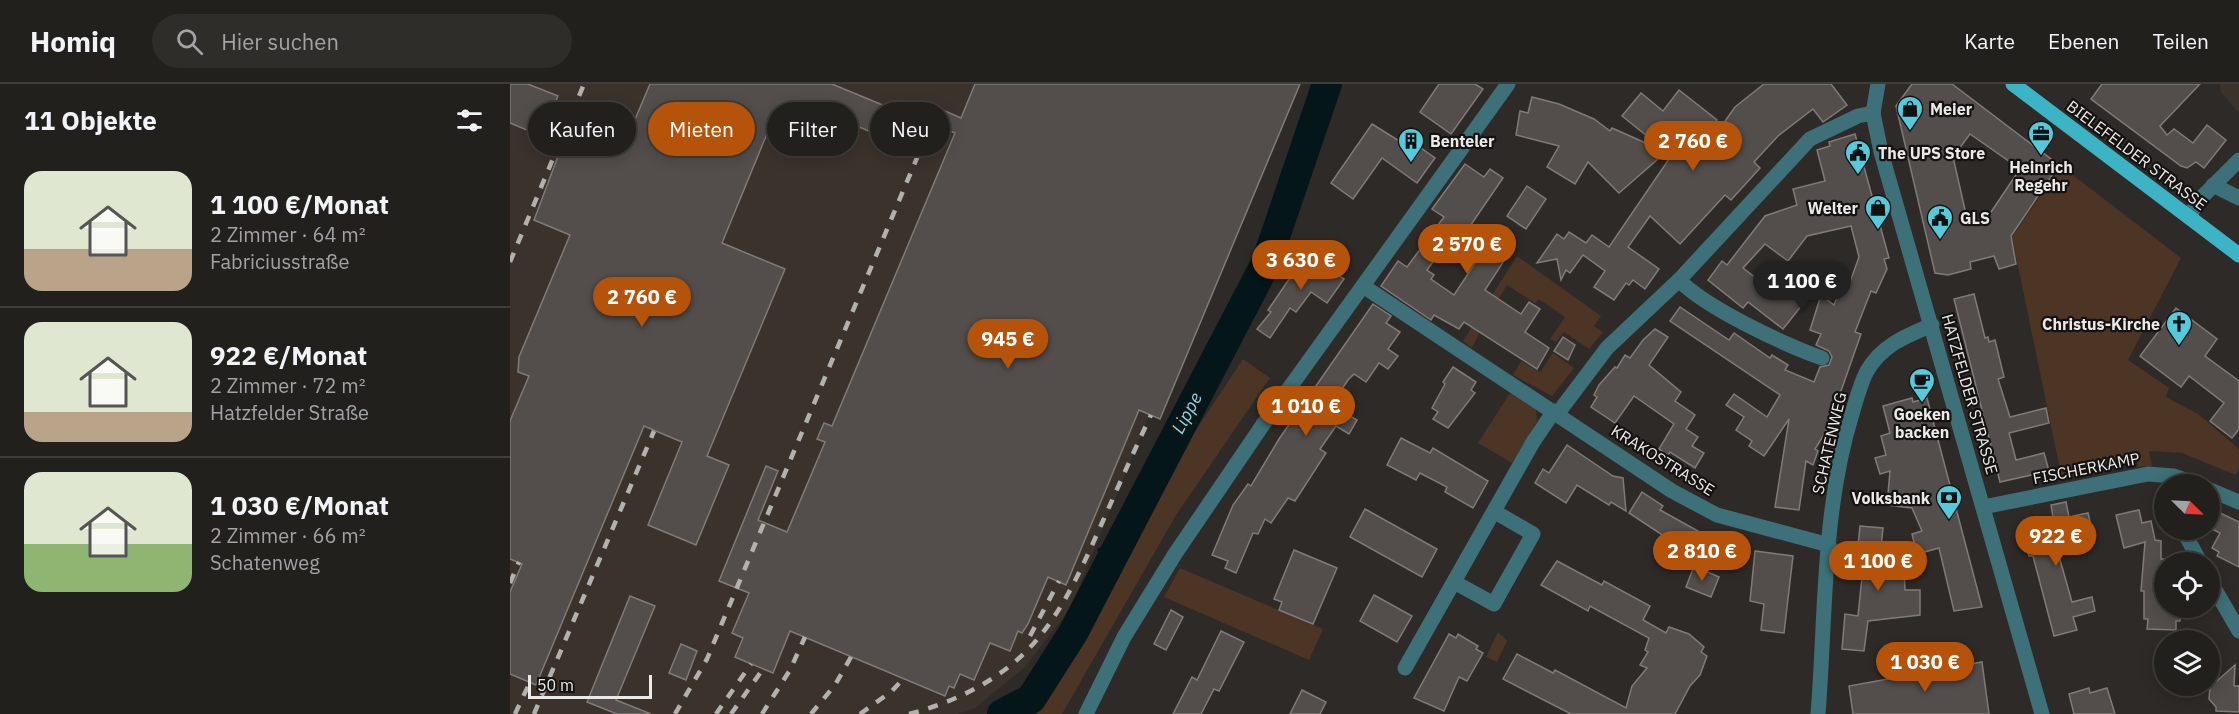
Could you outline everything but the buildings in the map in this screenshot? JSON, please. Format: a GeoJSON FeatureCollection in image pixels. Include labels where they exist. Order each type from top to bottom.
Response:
{"type":"FeatureCollection","features":[{"type":"Feature","properties":{"kind":"main road","name":"BIELEFELDER STRASSE"},"geometry":{"type":"LineString","coordinates":[[2013,84],[2239,255]]}},
{"type":"Feature","properties":{"kind":"street"},"geometry":{"type":"LineString","coordinates":[[1086,714],[1124,638],[1163,572],[1262,426],[1508,84]]}},
{"type":"Feature","properties":{"kind":"street","name":"HATZFELDER STRASSE"},"geometry":{"type":"LineString","coordinates":[[1878,84],[1874,113],[1881,152],[2042,714]]}},
{"type":"Feature","properties":{"kind":"street"},"geometry":{"type":"LineString","coordinates":[[1405,668],[1533,442],[1607,348],[1679,280],[1810,139],[1858,116],[1874,113]]}},
{"type":"Feature","properties":{"kind":"street"},"geometry":{"type":"LineString","coordinates":[[2189,216],[2213,185],[2239,160]]}},
{"type":"Feature","properties":{"kind":"street"},"geometry":{"type":"LineString","coordinates":[[2213,185],[2239,198]]}},
{"type":"Feature","properties":{"kind":"street"},"geometry":{"type":"LineString","coordinates":[[1679,280],[1690,291],[1754,327],[1822,358]]}},
{"type":"Feature","properties":{"kind":"street","name":"KRAKOSTRASSE"},"geometry":{"type":"LineString","coordinates":[[1363,286],[1672,491],[1717,515],[1828,545]]}},
{"type":"Feature","properties":{"kind":"street","name":"SCHATENWEG"},"geometry":{"type":"LineString","coordinates":[[1818,714],[1828,545],[1839,465],[1867,372],[1895,340],[1932,325]]}},
{"type":"Feature","properties":{"kind":"street","name":"FISCHERKAMP"},"geometry":{"type":"LineString","coordinates":[[1983,507],[2148,474],[2154,475]]}},
{"type":"Feature","properties":{"kind":"street"},"geometry":{"type":"LineString","coordinates":[[2220,494],[2239,502]]}},
{"type":"Feature","properties":{"kind":"street"},"geometry":{"type":"LineString","coordinates":[[1454,582],[1494,604],[1533,534],[1495,512]]}},
{"type":"Feature","properties":{"kind":"street"},"geometry":{"type":"LineString","coordinates":[[2220,598],[2239,631]]}},
{"type":"Feature","properties":{"kind":"shaded area"},"geometry":{"type":"Polygon","coordinates":[[[510,84],[1285,84],[1070,609],[1024,668],[975,708],[957,714],[510,714],[510,84]]]}},
{"type":"Feature","properties":{"kind":"shaded area"},"geometry":{"type":"Polygon","coordinates":[[[2220,84],[2239,84],[2239,113],[2221,92],[2220,84]]]}},
{"type":"Feature","properties":{"kind":"shaded area"},"geometry":{"type":"Polygon","coordinates":[[[2061,166],[2181,258],[2128,360],[2169,388],[2166,397],[2198,414],[2239,449],[2239,468],[2236,475],[2182,453],[2149,451],[2152,466],[2138,467],[2137,459],[2086,466],[2088,474],[2062,479],[2012,237],[2061,166]]]}},
{"type":"Feature","properties":{"kind":"shaded area"},"geometry":{"type":"Polygon","coordinates":[[[1517,256],[1601,316],[1594,326],[1603,332],[1589,349],[1564,332],[1556,342],[1550,339],[1565,317],[1539,299],[1535,303],[1507,285],[1487,317],[1472,348],[1463,341],[1517,256]]]}},
{"type":"Feature","properties":{"kind":"shaded area"},"geometry":{"type":"Polygon","coordinates":[[[1553,353],[1574,368],[1552,396],[1513,375],[1521,361],[1540,372],[1553,353]]]}},
{"type":"Feature","properties":{"kind":"shaded area"},"geometry":{"type":"Polygon","coordinates":[[[1243,359],[1270,378],[1176,515],[1062,714],[1029,714],[1059,681],[1182,451],[1243,359]]]}},
{"type":"Feature","properties":{"kind":"shaded area"},"geometry":{"type":"Polygon","coordinates":[[[1510,393],[1536,409],[1537,421],[1512,463],[1478,443],[1510,393]]]}},
{"type":"Feature","properties":{"kind":"shaded area"},"geometry":{"type":"Polygon","coordinates":[[[1180,568],[1323,629],[1309,660],[1164,597],[1180,568]]]}},
{"type":"Feature","properties":{"kind":"shaded area"},"geometry":{"type":"Polygon","coordinates":[[[1498,632],[1507,641],[1497,662],[1486,657],[1498,632]]]}},
{"type":"Feature","properties":{"kind":"waterway","name":"Lippe"},"geometry":{"type":"LineString","coordinates":[[1002,714],[1031,699],[1073,633],[1266,263],[1327,84]]}},
{"type":"Feature","properties":{"kind":"waterway"},"geometry":{"type":"LineString","coordinates":[[1100,550],[1114,551]]}},
{"type":"Feature","properties":{"kind":"railway"},"geometry":{"type":"LineString","coordinates":[[510,262],[584,84]]}},
{"type":"Feature","properties":{"kind":"railway"},"geometry":{"type":"LineString","coordinates":[[675,714],[707,659],[918,156]]}},
{"type":"Feature","properties":{"kind":"railway"},"geometry":{"type":"LineString","coordinates":[[909,714],[937,706],[988,681],[1011,665],[1041,635],[1054,618],[1075,581],[1151,415]]}},
{"type":"Feature","properties":{"kind":"railway"},"geometry":{"type":"LineString","coordinates":[[534,714],[654,431]]}},
{"type":"Feature","properties":{"kind":"railway"},"geometry":{"type":"LineString","coordinates":[[510,583],[519,562]]}},
{"type":"Feature","properties":{"kind":"railway"},"geometry":{"type":"LineString","coordinates":[[1030,636],[1059,581]]}},
{"type":"Feature","properties":{"kind":"railway"},"geometry":{"type":"LineString","coordinates":[[762,714],[790,670],[805,637]]}},
{"type":"Feature","properties":{"kind":"railway"},"geometry":{"type":"LineString","coordinates":[[811,714],[835,685],[851,657]]}},
{"type":"Feature","properties":{"kind":"railway"},"geometry":{"type":"LineString","coordinates":[[716,714],[751,664]]}},
{"type":"Feature","properties":{"kind":"railway"},"geometry":{"type":"LineString","coordinates":[[731,714],[763,669]]}},
{"type":"Feature","properties":{"kind":"railway"},"geometry":{"type":"LineString","coordinates":[[860,714],[892,691],[903,679]]}},
{"type":"Feature","properties":{"kind":"railway"},"geometry":{"type":"LineString","coordinates":[[515,714],[530,682]]}},
{"type":"Feature","properties":{"kind":"place","name":"Meier"},"geometry":{"type":"Point","coordinates":[1910,132]}},
{"type":"Feature","properties":{"kind":"place","name":"Heinrich Regehr"},"geometry":{"type":"Point","coordinates":[2041,157]}},
{"type":"Feature","properties":{"kind":"place","name":"Benteler"},"geometry":{"type":"Point","coordinates":[1411,164]}},
{"type":"Feature","properties":{"kind":"place","name":"The UPS Store"},"geometry":{"type":"Point","coordinates":[1858,176]}},
{"type":"Feature","properties":{"kind":"place","name":"Welter"},"geometry":{"type":"Point","coordinates":[1878,231]}},
{"type":"Feature","properties":{"kind":"place","name":"GLS"},"geometry":{"type":"Point","coordinates":[1940,241]}},
{"type":"Feature","properties":{"kind":"place","name":"Christus-Kirche"},"geometry":{"type":"Point","coordinates":[2179,347]}},
{"type":"Feature","properties":{"kind":"place","name":"Goeken backen"},"geometry":{"type":"Point","coordinates":[1922,404]}},
{"type":"Feature","properties":{"kind":"place","name":"Volksbank"},"geometry":{"type":"Point","coordinates":[1949,521]}}]}
